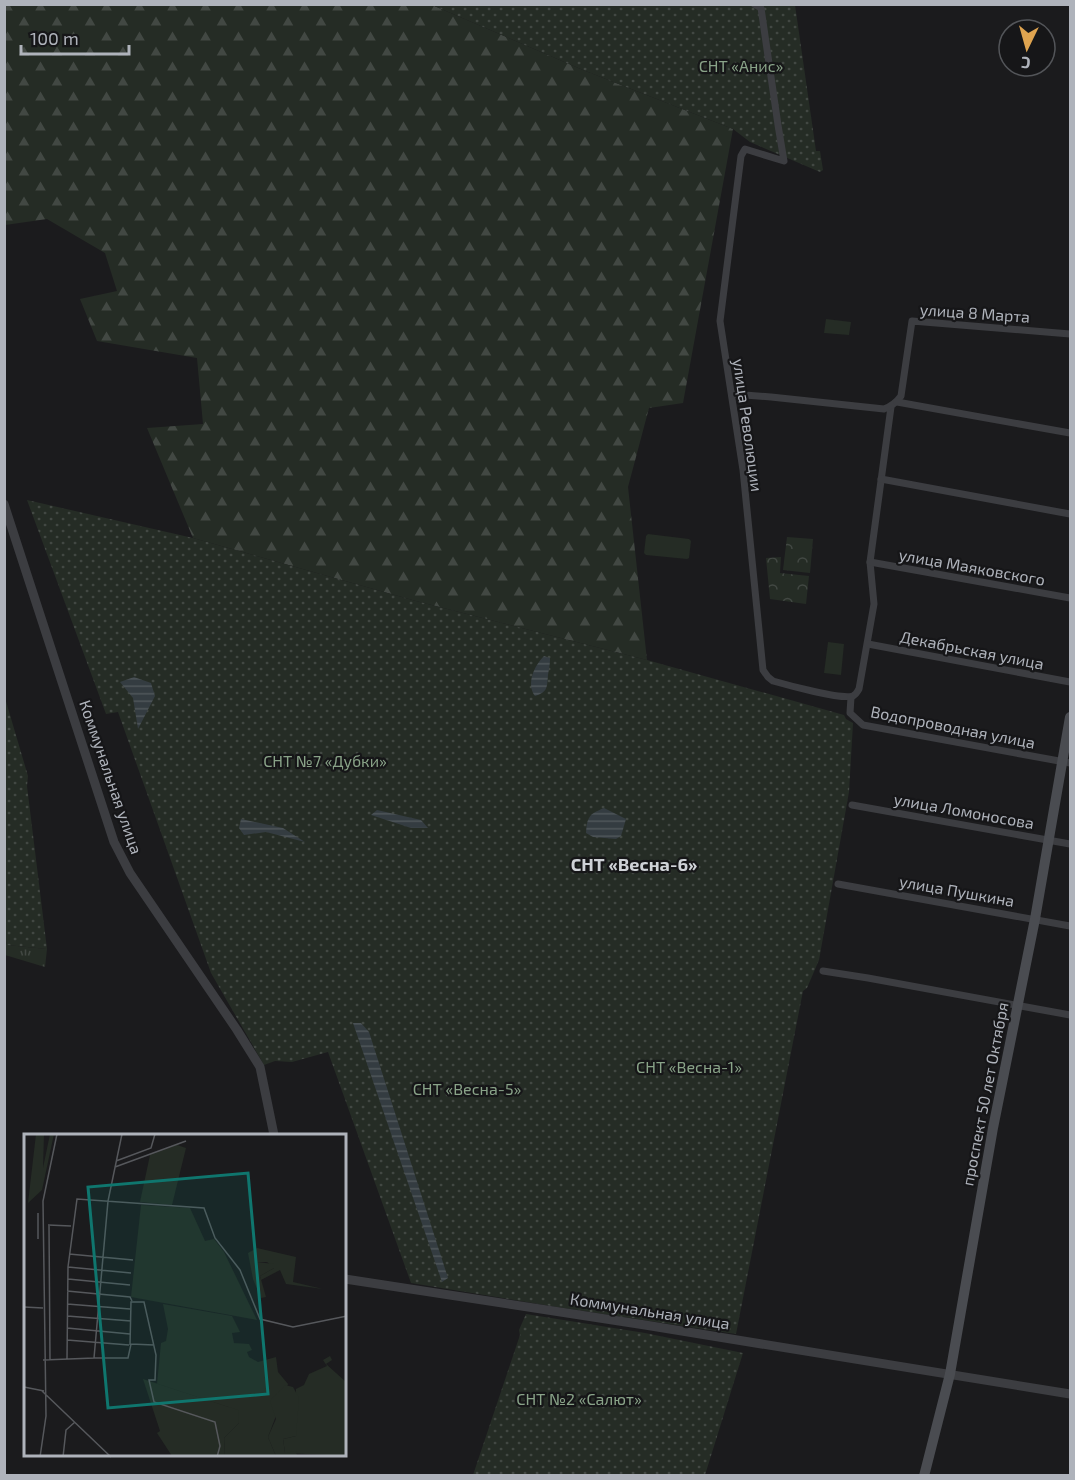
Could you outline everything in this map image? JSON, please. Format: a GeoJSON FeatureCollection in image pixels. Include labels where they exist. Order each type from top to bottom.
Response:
{"type":"FeatureCollection","features":[{"type":"Feature","properties":{"kind":"main road","name":"проспект 50 лет Октября"},"geometry":{"type":"LineString","coordinates":[[924,1476],[950,1374],[993,1128],[1049,840],[1067,763],[1071,717]]}},
{"type":"Feature","properties":{"kind":"street","name":"улица Революции"},"geometry":{"type":"LineString","coordinates":[[754,4],[761,8],[784,161],[745,149],[741,156],[720,321],[742,470],[763,670],[773,681],[851,697]]}},
{"type":"Feature","properties":{"kind":"street","name":"улица 8 Марта"},"geometry":{"type":"LineString","coordinates":[[894,404],[901,396],[912,321],[1071,334]]}},
{"type":"Feature","properties":{"kind":"street"},"geometry":{"type":"LineString","coordinates":[[732,394],[884,409],[894,404],[1071,433]]}},
{"type":"Feature","properties":{"kind":"street"},"geometry":{"type":"LineString","coordinates":[[851,697],[856,695],[859,689],[874,604],[870,562],[894,404]]}},
{"type":"Feature","properties":{"kind":"street"},"geometry":{"type":"LineString","coordinates":[[881,480],[1071,514]]}},
{"type":"Feature","properties":{"kind":"street","name":"Коммунальная улица"},"geometry":{"type":"LineString","coordinates":[[4,504],[114,842],[130,873],[260,1067],[274,1134]]}},
{"type":"Feature","properties":{"kind":"street","name":"улица Маяковского"},"geometry":{"type":"LineString","coordinates":[[870,562],[1071,598]]}},
{"type":"Feature","properties":{"kind":"street","name":"Декабрьская улица"},"geometry":{"type":"LineString","coordinates":[[868,644],[1071,682]]}},
{"type":"Feature","properties":{"kind":"street","name":"Водопроводная улица"},"geometry":{"type":"LineString","coordinates":[[851,697],[850,713],[863,725],[1067,763]]}},
{"type":"Feature","properties":{"kind":"street","name":"улица Ломоносова"},"geometry":{"type":"LineString","coordinates":[[852,805],[1071,844]]}},
{"type":"Feature","properties":{"kind":"street","name":"улица Пушкина"},"geometry":{"type":"LineString","coordinates":[[838,884],[1071,926]]}},
{"type":"Feature","properties":{"kind":"street"},"geometry":{"type":"LineString","coordinates":[[823,971],[1071,1015]]}},
{"type":"Feature","properties":{"kind":"street","name":"Коммунальная улица"},"geometry":{"type":"LineString","coordinates":[[346,1279],[1071,1394]]}},
{"type":"Feature","properties":{"kind":"green space"},"geometry":{"type":"Polygon","coordinates":[[[4,5],[432,5],[583,70],[733,129],[683,403],[649,408],[628,487],[647,660],[416,601],[193,538],[147,428],[203,424],[197,358],[97,341],[80,299],[117,291],[105,253],[47,219],[5,225],[4,5]]]}},
{"type":"Feature","properties":{"kind":"green space","name":"СНТ «Анис»"},"geometry":{"type":"Polygon","coordinates":[[[432,5],[795,5],[816,151],[820,151],[823,170],[820,172],[750,142],[733,129],[583,70],[432,5]]]}},
{"type":"Feature","properties":{"kind":"green space"},"geometry":{"type":"Polygon","coordinates":[[[826,319],[851,322],[849,335],[824,333],[826,319]]]}},
{"type":"Feature","properties":{"kind":"green space"},"geometry":{"type":"Polygon","coordinates":[[[27,500],[193,538],[416,601],[647,660],[844,715],[853,723],[849,792],[819,960],[807,988],[803,991],[736,1334],[411,1283],[328,1052],[292,1062],[275,1061],[264,1065],[211,973],[118,712],[106,714],[27,500]]]}},
{"type":"Feature","properties":{"kind":"green space"},"geometry":{"type":"Polygon","coordinates":[[[648,534],[689,539],[691,541],[689,558],[646,555],[644,553],[648,534]]]}},
{"type":"Feature","properties":{"kind":"green space"},"geometry":{"type":"Polygon","coordinates":[[[787,537],[813,539],[810,573],[783,570],[787,537]]]}},
{"type":"Feature","properties":{"kind":"green space"},"geometry":{"type":"Polygon","coordinates":[[[781,557],[780,573],[809,576],[806,604],[770,599],[766,558],[781,557]]]}},
{"type":"Feature","properties":{"kind":"green space"},"geometry":{"type":"Polygon","coordinates":[[[828,642],[844,644],[841,675],[824,673],[828,642]]]}},
{"type":"Feature","properties":{"kind":"green space"},"geometry":{"type":"Polygon","coordinates":[[[5,698],[28,776],[27,786],[47,949],[7,945],[4,933],[5,698]]]}},
{"type":"Feature","properties":{"kind":"green space"},"geometry":{"type":"Polygon","coordinates":[[[4,933],[7,945],[47,949],[45,967],[5,955],[4,933]]]}},
{"type":"Feature","properties":{"kind":"green space","name":"СНТ №2 «Салют»"},"geometry":{"type":"Polygon","coordinates":[[[526,1314],[645,1333],[743,1353],[705,1475],[473,1475],[526,1314]]]}},
{"type":"Feature","properties":{"kind":"shaded area"},"geometry":{"type":"Polygon","coordinates":[[[544,656],[550,658],[547,686],[545,691],[535,696],[531,686],[532,675],[544,656]]]}},
{"type":"Feature","properties":{"kind":"shaded area"},"geometry":{"type":"Polygon","coordinates":[[[134,677],[151,683],[155,696],[138,729],[133,698],[120,682],[134,677]]]}},
{"type":"Feature","properties":{"kind":"shaded area"},"geometry":{"type":"Polygon","coordinates":[[[604,808],[626,819],[621,836],[616,839],[593,837],[586,833],[590,817],[604,808]]]}},
{"type":"Feature","properties":{"kind":"shaded area"},"geometry":{"type":"Polygon","coordinates":[[[377,810],[421,820],[428,828],[411,828],[371,815],[377,810]]]}},
{"type":"Feature","properties":{"kind":"shaded area"},"geometry":{"type":"Polygon","coordinates":[[[241,819],[283,828],[305,842],[266,832],[244,835],[239,828],[241,819]]]}},
{"type":"Feature","properties":{"kind":"shaded area"},"geometry":{"type":"Polygon","coordinates":[[[353,1023],[361,1023],[369,1032],[448,1278],[442,1282],[353,1023]]]}},
{"type":"Feature","properties":{"kind":"district","name":"СНТ «Весна-6»"},"geometry":{"type":"Point","coordinates":[634,865]}},
{"type":"Feature","properties":{"kind":"park label","name":"СНТ №7 «Дубки»"},"geometry":{"type":"Point","coordinates":[325,761]}},
{"type":"Feature","properties":{"kind":"park label","name":"СНТ «Весна-1»"},"geometry":{"type":"Point","coordinates":[689,1067]}},
{"type":"Feature","properties":{"kind":"park label","name":"СНТ «Весна-5»"},"geometry":{"type":"Point","coordinates":[467,1089]}}]}
